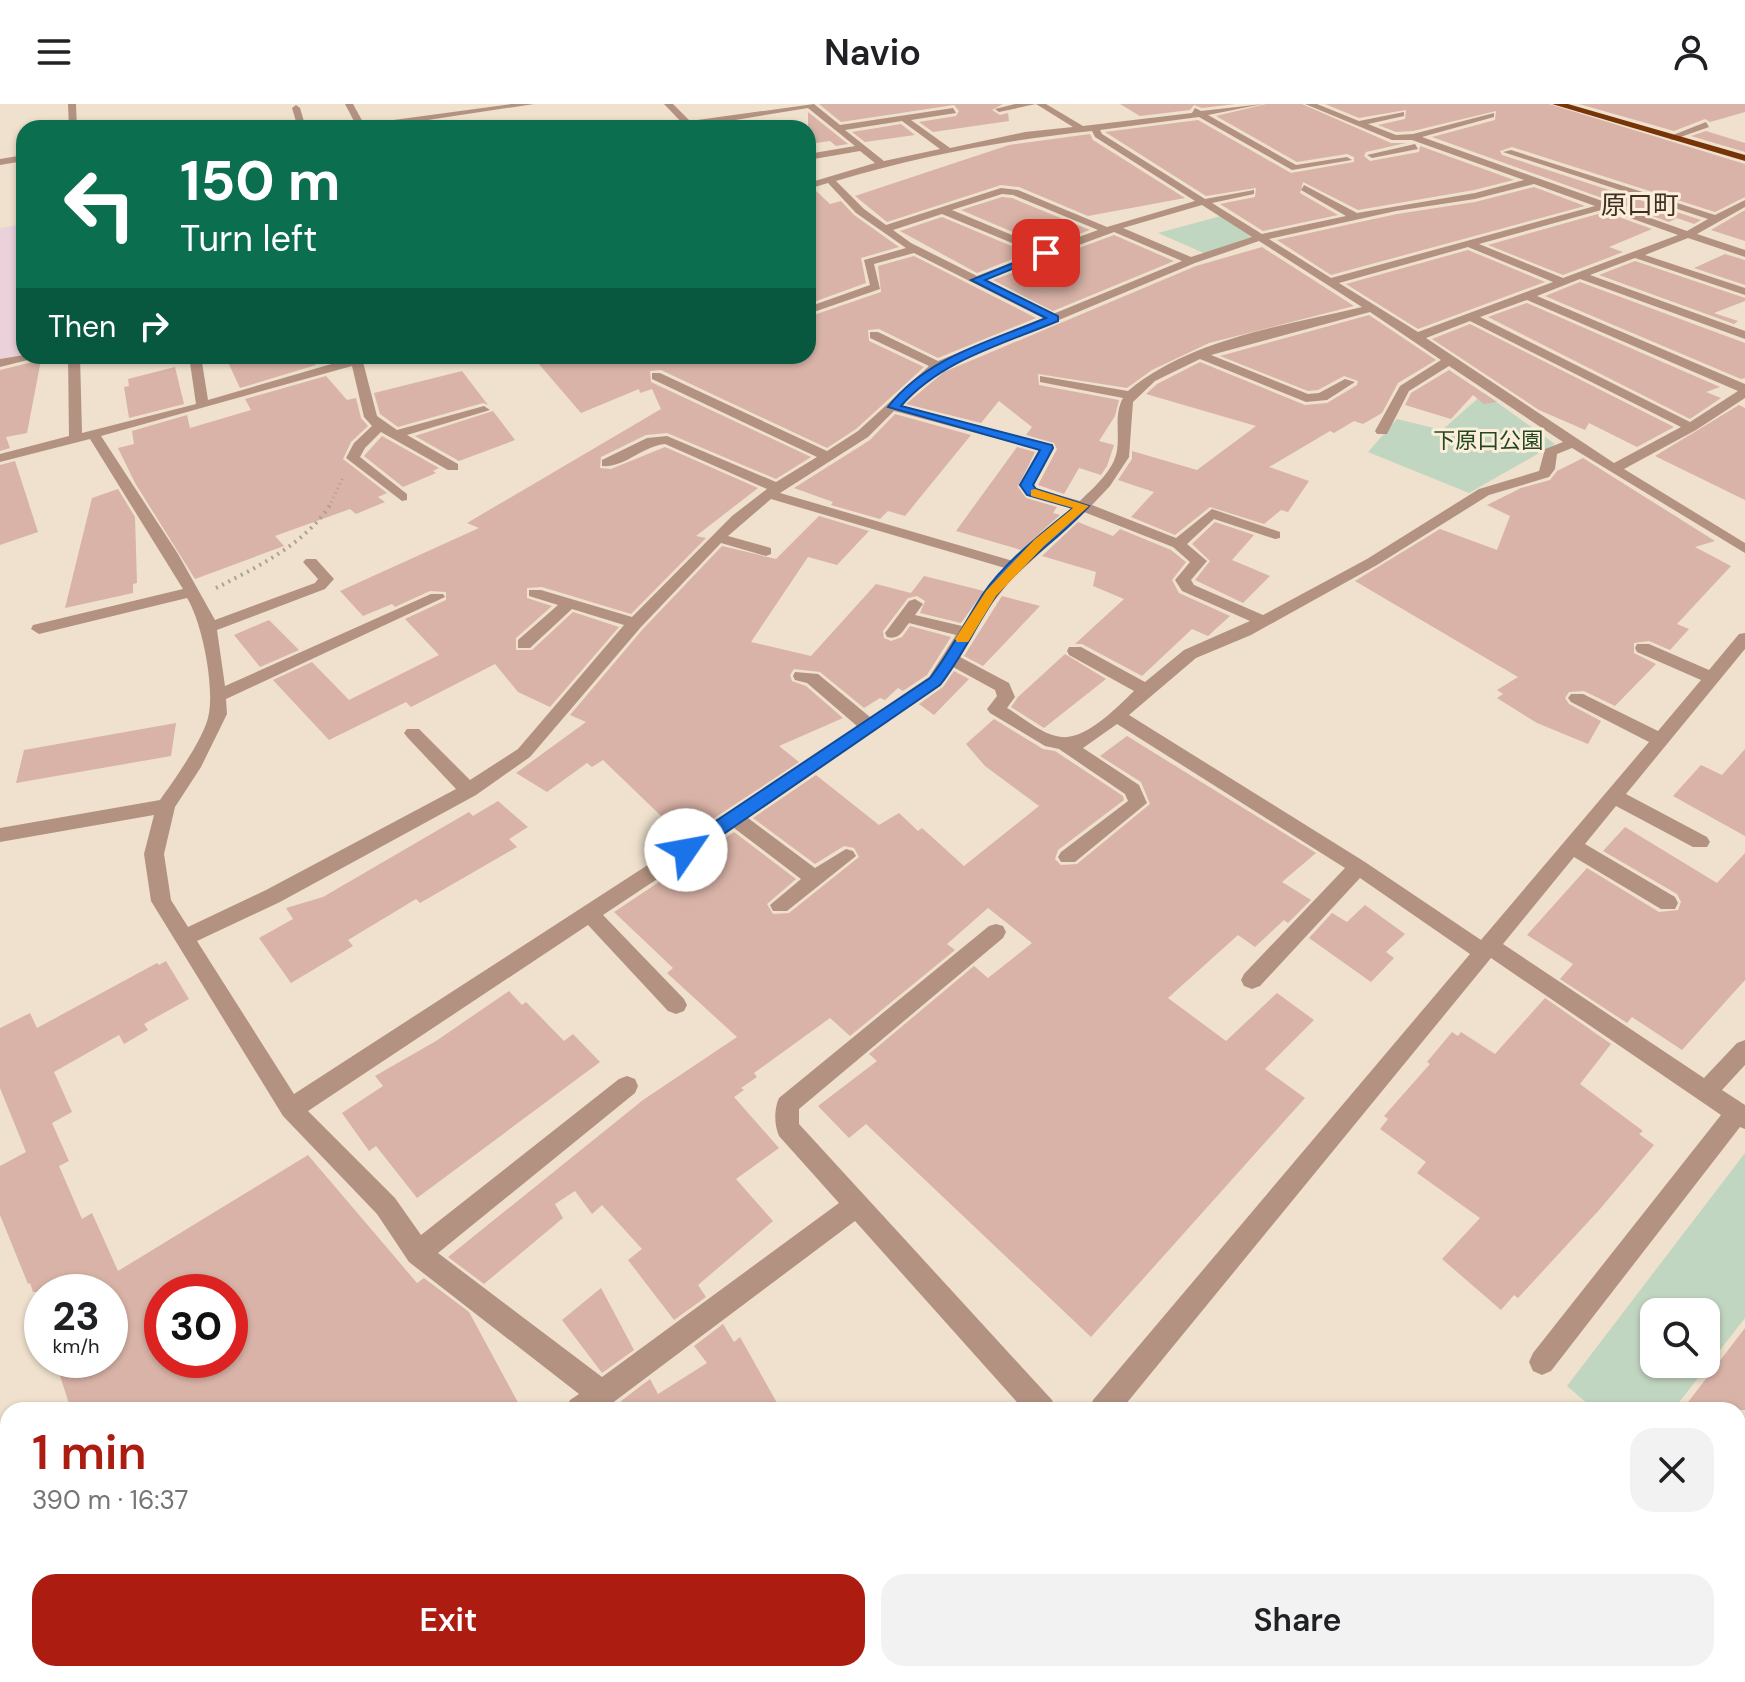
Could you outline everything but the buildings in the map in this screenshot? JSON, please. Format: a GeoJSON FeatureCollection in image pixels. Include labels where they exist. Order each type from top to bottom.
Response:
{"type":"FeatureCollection","features":[{"type":"Feature","properties":{"kind":"highway"},"geometry":{"type":"LineString","coordinates":[[1557,104],[1745,158]]}},
{"type":"Feature","properties":{"kind":"street"},"geometry":{"type":"LineString","coordinates":[[438,104],[448,120]]}},
{"type":"Feature","properties":{"kind":"street"},"geometry":{"type":"LineString","coordinates":[[417,120],[530,104]]}},
{"type":"Feature","properties":{"kind":"street"},"geometry":{"type":"LineString","coordinates":[[668,104],[684,120]]}},
{"type":"Feature","properties":{"kind":"street"},"geometry":{"type":"LineString","coordinates":[[999,109],[1032,104]]}},
{"type":"Feature","properties":{"kind":"street"},"geometry":{"type":"LineString","coordinates":[[1040,104],[1080,128]]}},
{"type":"Feature","properties":{"kind":"street"},"geometry":{"type":"LineString","coordinates":[[1184,104],[1295,168],[1347,160]]}},
{"type":"Feature","properties":{"kind":"street"},"geometry":{"type":"LineString","coordinates":[[816,183],[882,164],[1025,135],[1259,104]]}},
{"type":"Feature","properties":{"kind":"street"},"geometry":{"type":"LineString","coordinates":[[1309,104],[1387,137],[1413,137],[1491,115]]}},
{"type":"Feature","properties":{"kind":"street"},"geometry":{"type":"LineString","coordinates":[[724,120],[809,105],[882,164]]}},
{"type":"Feature","properties":{"kind":"street"},"geometry":{"type":"LineString","coordinates":[[296,108],[300,120]]}},
{"type":"Feature","properties":{"kind":"street"},"geometry":{"type":"LineString","coordinates":[[839,128],[953,111]]}},
{"type":"Feature","properties":{"kind":"street"},"geometry":{"type":"LineString","coordinates":[[1357,124],[1401,114]]}},
{"type":"Feature","properties":{"kind":"street"},"geometry":{"type":"LineString","coordinates":[[903,118],[947,150]]}},
{"type":"Feature","properties":{"kind":"street"},"geometry":{"type":"LineString","coordinates":[[1672,137],[1706,125]]}},
{"type":"Feature","properties":{"kind":"street"},"geometry":{"type":"LineString","coordinates":[[1095,127],[1098,135],[1417,337],[1613,469],[1745,549]]}},
{"type":"Feature","properties":{"kind":"street"},"geometry":{"type":"LineString","coordinates":[[1413,137],[1745,254]]}},
{"type":"Feature","properties":{"kind":"street"},"geometry":{"type":"LineString","coordinates":[[1372,155],[1432,144]]}},
{"type":"Feature","properties":{"kind":"street"},"geometry":{"type":"LineString","coordinates":[[816,156],[862,148]]}},
{"type":"Feature","properties":{"kind":"street"},"geometry":{"type":"LineString","coordinates":[[1508,152],[1717,219]]}},
{"type":"Feature","properties":{"kind":"street"},"geometry":{"type":"LineString","coordinates":[[1547,164],[1560,159]]}},
{"type":"Feature","properties":{"kind":"street"},"geometry":{"type":"LineString","coordinates":[[829,179],[860,211],[916,249],[1054,319]]}},
{"type":"Feature","properties":{"kind":"street"},"geometry":{"type":"LineString","coordinates":[[183,938],[273,896],[469,790],[524,753],[635,623],[737,519],[774,491],[829,457],[893,407],[913,385],[938,366],[1191,261],[1262,237],[1475,196],[1533,181]]}},
{"type":"Feature","properties":{"kind":"street"},"geometry":{"type":"LineString","coordinates":[[1304,188],[1356,217]]}},
{"type":"Feature","properties":{"kind":"street"},"geometry":{"type":"LineString","coordinates":[[885,229],[1001,191],[1015,192],[1191,261]]}},
{"type":"Feature","properties":{"kind":"street"},"geometry":{"type":"LineString","coordinates":[[976,280],[1203,200],[1251,192]]}},
{"type":"Feature","properties":{"kind":"street"},"geometry":{"type":"LineString","coordinates":[[1417,337],[1687,235],[1745,203]]}},
{"type":"Feature","properties":{"kind":"street"},"geometry":{"type":"LineString","coordinates":[[1329,282],[1605,206]]}},
{"type":"Feature","properties":{"kind":"street"},"geometry":{"type":"LineString","coordinates":[[942,210],[1046,253]]}},
{"type":"Feature","properties":{"kind":"street"},"geometry":{"type":"LineString","coordinates":[[1467,243],[1564,282]]}},
{"type":"Feature","properties":{"kind":"street"},"geometry":{"type":"LineString","coordinates":[[816,308],[876,287],[868,262],[916,249]]}},
{"type":"Feature","properties":{"kind":"street"},"geometry":{"type":"LineString","coordinates":[[1636,255],[1745,292]]}},
{"type":"Feature","properties":{"kind":"street"},"geometry":{"type":"LineString","coordinates":[[1581,276],[1745,335]]}},
{"type":"Feature","properties":{"kind":"street"},"geometry":{"type":"LineString","coordinates":[[1528,296],[1745,390]]}},
{"type":"Feature","properties":{"kind":"street"},"geometry":{"type":"LineString","coordinates":[[291,1109],[735,818],[935,681],[952,660],[991,594],[1039,543],[1082,506],[1122,461],[1123,419],[1130,395],[1160,373],[1201,355],[1267,333],[1370,309]]}},
{"type":"Feature","properties":{"kind":"street"},"geometry":{"type":"LineString","coordinates":[[1473,318],[1691,427]]}},
{"type":"Feature","properties":{"kind":"street"},"geometry":{"type":"LineString","coordinates":[[874,335],[938,366]]}},
{"type":"Feature","properties":{"kind":"street"},"geometry":{"type":"LineString","coordinates":[[1201,355],[1306,398],[1322,397],[1349,382]]}},
{"type":"Feature","properties":{"kind":"street"},"geometry":{"type":"LineString","coordinates":[[1382,431],[1404,389],[1449,360]]}},
{"type":"Feature","properties":{"kind":"street"},"geometry":{"type":"LineString","coordinates":[[74,364],[76,440]]}},
{"type":"Feature","properties":{"kind":"street"},"geometry":{"type":"LineString","coordinates":[[196,364],[203,406]]}},
{"type":"Feature","properties":{"kind":"street"},"geometry":{"type":"LineString","coordinates":[[0,458],[203,406],[344,364]]}},
{"type":"Feature","properties":{"kind":"street"},"geometry":{"type":"LineString","coordinates":[[367,364],[371,417],[380,426],[453,467]]}},
{"type":"Feature","properties":{"kind":"street"},"geometry":{"type":"LineString","coordinates":[[656,376],[829,457]]}},
{"type":"Feature","properties":{"kind":"street"},"geometry":{"type":"LineString","coordinates":[[1044,379],[1130,395]]}},
{"type":"Feature","properties":{"kind":"street"},"geometry":{"type":"LineString","coordinates":[[1613,469],[1691,427],[1745,390]]}},
{"type":"Feature","properties":{"kind":"street"},"geometry":{"type":"LineString","coordinates":[[893,407],[1047,448]]}},
{"type":"Feature","properties":{"kind":"street"},"geometry":{"type":"LineString","coordinates":[[397,434],[484,410]]}},
{"type":"Feature","properties":{"kind":"street"},"geometry":{"type":"LineString","coordinates":[[380,426],[359,446],[353,458],[402,497]]}},
{"type":"Feature","properties":{"kind":"street"},"geometry":{"type":"LineString","coordinates":[[1056,433],[1027,485],[1032,492],[1082,506],[1178,544],[1199,561],[1183,580],[1188,588],[1263,621]]}},
{"type":"Feature","properties":{"kind":"street"},"geometry":{"type":"LineString","coordinates":[[94,435],[206,616],[208,628],[218,714],[192,767],[166,806],[154,854],[161,901],[291,1109],[386,1206],[418,1253],[591,1402],[857,1205]]}},
{"type":"Feature","properties":{"kind":"street"},"geometry":{"type":"LineString","coordinates":[[607,463],[652,441],[667,440],[774,491],[1017,567]]}},
{"type":"Feature","properties":{"kind":"street"},"geometry":{"type":"LineString","coordinates":[[952,660],[1003,687],[1006,697],[996,709],[1051,742],[1076,744],[1117,716],[1190,654],[1263,621],[1372,562],[1484,492],[1544,474],[1548,469],[1550,452],[1573,443]]}},
{"type":"Feature","properties":{"kind":"street"},"geometry":{"type":"LineString","coordinates":[[1178,544],[1212,513],[1275,535]]}},
{"type":"Feature","properties":{"kind":"street"},"geometry":{"type":"LineString","coordinates":[[718,538],[766,551]]}},
{"type":"Feature","properties":{"kind":"street"},"geometry":{"type":"LineString","coordinates":[[208,628],[320,586],[326,579],[311,562]]}},
{"type":"Feature","properties":{"kind":"street"},"geometry":{"type":"LineString","coordinates":[[535,593],[635,623]]}},
{"type":"Feature","properties":{"kind":"street"},"geometry":{"type":"LineString","coordinates":[[39,629],[193,596]]}},
{"type":"Feature","properties":{"kind":"street"},"geometry":{"type":"LineString","coordinates":[[217,696],[437,597]]}},
{"type":"Feature","properties":{"kind":"street"},"geometry":{"type":"LineString","coordinates":[[524,644],[569,603]]}},
{"type":"Feature","properties":{"kind":"street"},"geometry":{"type":"LineString","coordinates":[[893,633],[910,610],[966,632]]}},
{"type":"Feature","properties":{"kind":"street"},"geometry":{"type":"LineString","coordinates":[[1110,1402],[1745,638]]}},
{"type":"Feature","properties":{"kind":"street"},"geometry":{"type":"LineString","coordinates":[[1643,648],[1712,678]]}},
{"type":"Feature","properties":{"kind":"street"},"geometry":{"type":"LineString","coordinates":[[1075,651],[1146,690]]}},
{"type":"Feature","properties":{"kind":"street"},"geometry":{"type":"LineString","coordinates":[[801,676],[812,678],[869,726]]}},
{"type":"Feature","properties":{"kind":"street"},"geometry":{"type":"LineString","coordinates":[[1577,698],[1660,740]]}},
{"type":"Feature","properties":{"kind":"street"},"geometry":{"type":"LineString","coordinates":[[1117,716],[1358,867],[1741,1115],[1542,1362]]}},
{"type":"Feature","properties":{"kind":"street"},"geometry":{"type":"LineString","coordinates":[[413,733],[469,790]]}},
{"type":"Feature","properties":{"kind":"street"},"geometry":{"type":"LineString","coordinates":[[1063,743],[1132,790],[1138,803],[1068,857]]}},
{"type":"Feature","properties":{"kind":"street"},"geometry":{"type":"LineString","coordinates":[[1613,796],[1700,842]]}},
{"type":"Feature","properties":{"kind":"street"},"geometry":{"type":"LineString","coordinates":[[0,835],[166,806]]}},
{"type":"Feature","properties":{"kind":"street"},"geometry":{"type":"LineString","coordinates":[[735,818],[815,879]]}},
{"type":"Feature","properties":{"kind":"street"},"geometry":{"type":"LineString","coordinates":[[1572,846],[1668,903]]}},
{"type":"Feature","properties":{"kind":"street"},"geometry":{"type":"LineString","coordinates":[[780,905],[846,856]]}},
{"type":"Feature","properties":{"kind":"street"},"geometry":{"type":"LineString","coordinates":[[1252,980],[1358,867]]}},
{"type":"Feature","properties":{"kind":"street"},"geometry":{"type":"LineString","coordinates":[[590,914],[676,1005]]}},
{"type":"Feature","properties":{"kind":"street"},"geometry":{"type":"LineString","coordinates":[[996,932],[787,1105],[787,1128],[1035,1402]]}},
{"type":"Feature","properties":{"kind":"street"},"geometry":{"type":"LineString","coordinates":[[1706,1092],[1745,1050]]}},
{"type":"Feature","properties":{"kind":"street"},"geometry":{"type":"LineString","coordinates":[[418,1253],[627,1086]]}},
{"type":"Feature","properties":{"kind":"path"},"geometry":{"type":"LineString","coordinates":[[193,596],[248,571],[315,526],[329,507],[353,458]]}},
{"type":"Feature","properties":{"kind":"shaded area"},"geometry":{"type":"Polygon","coordinates":[[[16,225],[16,357],[0,360],[0,228],[16,225]]]}},
{"type":"Feature","properties":{"kind":"green space"},"geometry":{"type":"Polygon","coordinates":[[[1221,216],[1253,238],[1206,254],[1158,233],[1221,216]]]}},
{"type":"Feature","properties":{"kind":"green space","name":"下原口公園"},"geometry":{"type":"Polygon","coordinates":[[[1484,393],[1555,444],[1469,493],[1368,452],[1397,419],[1442,430],[1484,393]]]}},
{"type":"Feature","properties":{"kind":"green space"},"geometry":{"type":"Polygon","coordinates":[[[1745,1153],[1745,1318],[1720,1350],[1720,1298],[1640,1298],[1640,1378],[1698,1378],[1679,1402],[1586,1402],[1567,1386],[1745,1153]]]}},
{"type":"Feature","properties":{"kind":"slow traffic"},"geometry":{"type":"LineString","coordinates":[[963,639],[991,594],[1039,543],[1082,506],[1035,493]]}},
{"type":"Feature","properties":{"kind":"district","name":"原口町"},"geometry":{"type":"Point","coordinates":[1640,205]}},
{"type":"Feature","properties":{"kind":"route"},"geometry":{"type":"LineString","coordinates":[[686,850],[935,681],[952,660],[991,594],[1039,543],[1082,506],[1032,492],[1027,485],[1047,448],[893,407],[913,385],[938,366],[1054,319],[976,280],[1046,253]]}}]}
